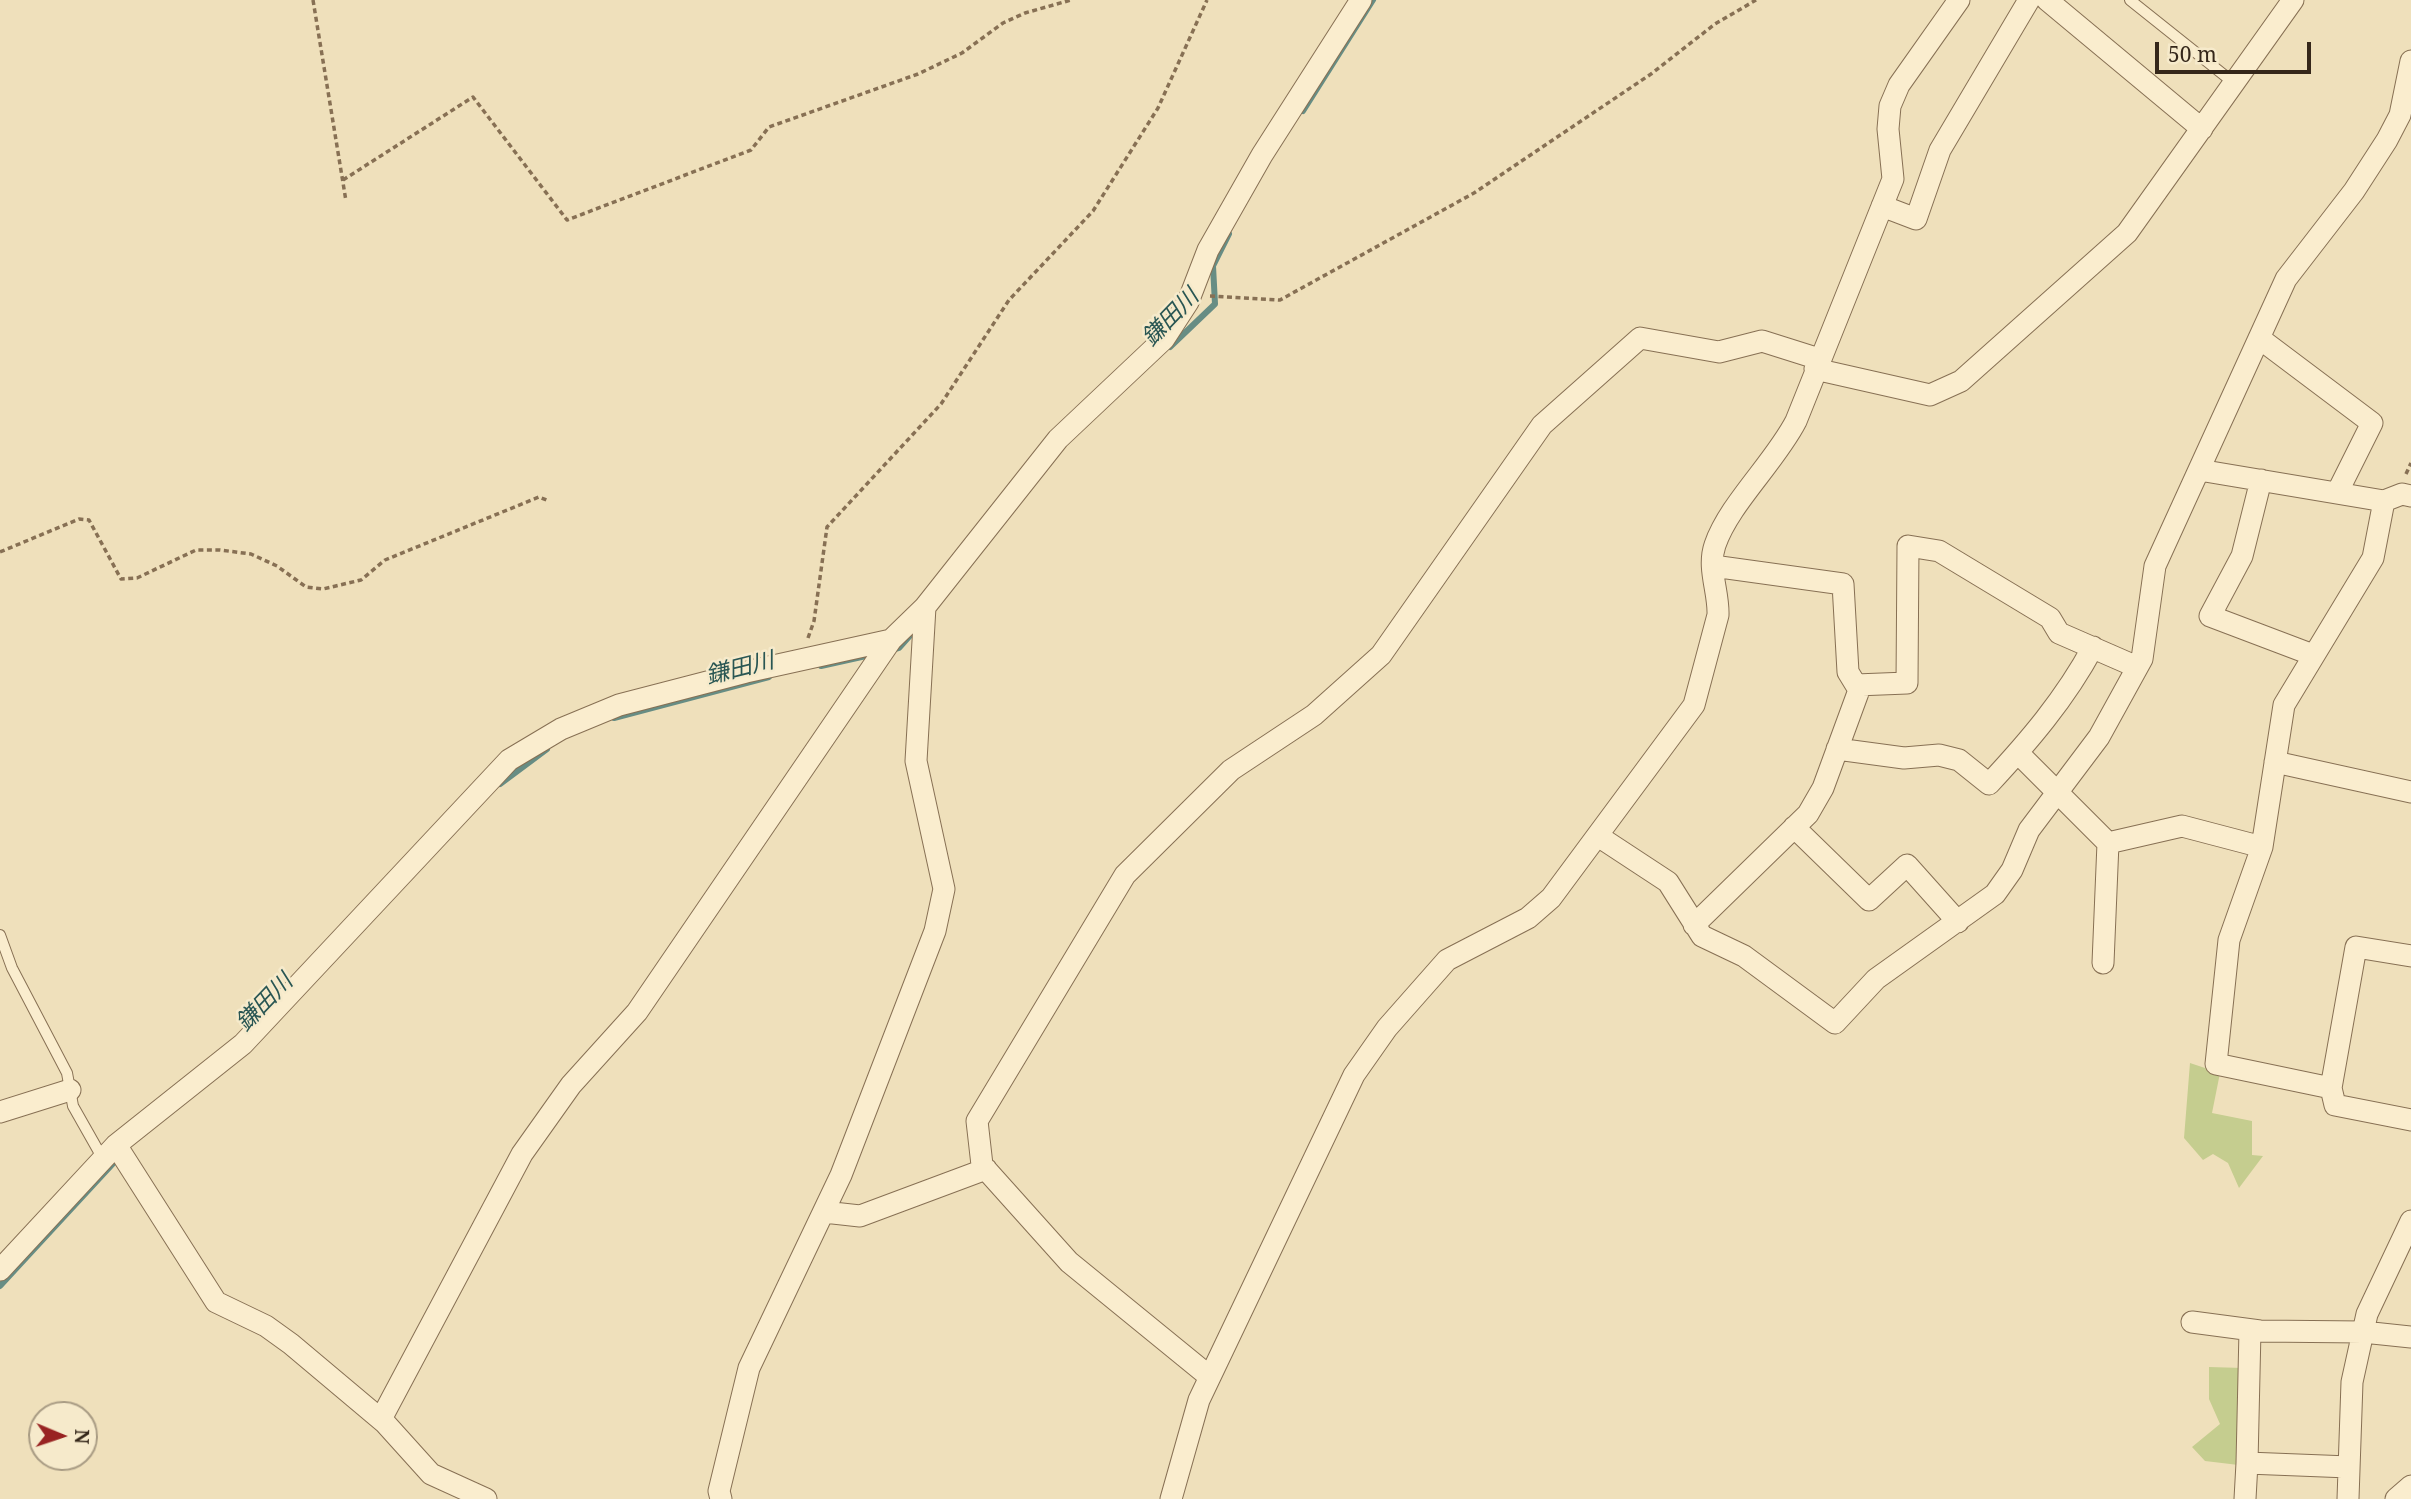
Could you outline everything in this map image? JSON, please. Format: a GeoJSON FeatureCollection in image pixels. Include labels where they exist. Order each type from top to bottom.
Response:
{"type":"FeatureCollection","features":[{"type":"Feature","properties":{"kind":"street"},"geometry":{"type":"LineString","coordinates":[[381,1419],[522,1154],[571,1085],[637,1012],[891,640],[925,607],[1058,439],[1164,339],[1191,295],[1208,250],[1262,155],[1361,0]]}},
{"type":"Feature","properties":{"kind":"street"},"geometry":{"type":"LineString","coordinates":[[1171,1499],[1199,1399],[1360,1065],[1387,1028],[1447,960],[1528,918],[1551,898],[1694,705],[1718,615],[1713,566],[1715,546],[1731,515],[1782,448],[1796,421],[1893,179],[1888,129],[1891,106],[1899,85],[1959,0]]}},
{"type":"Feature","properties":{"kind":"street"},"geometry":{"type":"LineString","coordinates":[[1882,206],[1916,219],[1940,150],[2029,0]]}},
{"type":"Feature","properties":{"kind":"street"},"geometry":{"type":"LineString","coordinates":[[2047,0],[2202,129]]}},
{"type":"Feature","properties":{"kind":"street"},"geometry":{"type":"LineString","coordinates":[[1210,1377],[1069,1262],[982,1165],[977,1121],[1125,875],[1231,770],[1314,715],[1381,655],[1542,425],[1640,338],[1719,352],[1762,341],[1817,364],[1930,395],[1961,381],[2127,233],[2293,0]]}},
{"type":"Feature","properties":{"kind":"street"},"geometry":{"type":"LineString","coordinates":[[1598,836],[1668,882],[1702,936],[1754,963],[1835,1023],[1875,979],[1995,894],[2012,870],[2029,830],[2099,737],[2142,659],[2155,566],[2286,279],[2354,191],[2406,110],[2411,61]]}},
{"type":"Feature","properties":{"kind":"street"},"geometry":{"type":"LineString","coordinates":[[2259,338],[2372,423],[2337,493]]}},
{"type":"Feature","properties":{"kind":"street"},"geometry":{"type":"LineString","coordinates":[[2199,470],[2384,500],[2402,494],[2411,496]]}},
{"type":"Feature","properties":{"kind":"street"},"geometry":{"type":"LineString","coordinates":[[2261,480],[2242,555],[2210,616],[2313,655]]}},
{"type":"Feature","properties":{"kind":"street"},"geometry":{"type":"LineString","coordinates":[[2331,1088],[2216,1064],[2229,940],[2262,847],[2284,705],[2373,558],[2384,500]]}},
{"type":"Feature","properties":{"kind":"street"},"geometry":{"type":"LineString","coordinates":[[1856,685],[1907,683],[1908,546],[1939,551],[2049,618],[2059,633],[2137,667]]}},
{"type":"Feature","properties":{"kind":"street"},"geometry":{"type":"LineString","coordinates":[[1694,925],[1808,814],[1823,788],[1859,690],[1848,672],[1843,584],[1713,566]]}},
{"type":"Feature","properties":{"kind":"street"},"geometry":{"type":"LineString","coordinates":[[722,1499],[719,1491],[749,1368],[846,1162],[935,931],[944,889],[916,761],[925,607]]}},
{"type":"Feature","properties":{"kind":"street"},"geometry":{"type":"LineString","coordinates":[[4,1256],[110,1152],[243,1044],[509,760],[561,729],[619,705],[891,640]]}},
{"type":"Feature","properties":{"kind":"street"},"geometry":{"type":"LineString","coordinates":[[1837,749],[1904,758],[1940,755],[1959,760],[1989,784],[2072,685],[2093,648]]}},
{"type":"Feature","properties":{"kind":"street"},"geometry":{"type":"LineString","coordinates":[[2018,752],[2108,843],[2103,964]]}},
{"type":"Feature","properties":{"kind":"street"},"geometry":{"type":"LineString","coordinates":[[2275,762],[2411,792]]}},
{"type":"Feature","properties":{"kind":"street"},"geometry":{"type":"LineString","coordinates":[[2108,843],[2182,825],[2262,847]]}},
{"type":"Feature","properties":{"kind":"street"},"geometry":{"type":"LineString","coordinates":[[1794,827],[1869,901],[1906,865],[1958,922]]}},
{"type":"Feature","properties":{"kind":"street"},"geometry":{"type":"LineString","coordinates":[[2411,956],[2356,947],[2331,1088],[2335,1105],[2411,1120]]}},
{"type":"Feature","properties":{"kind":"street"},"geometry":{"type":"LineString","coordinates":[[0,1112],[70,1090]]}},
{"type":"Feature","properties":{"kind":"street"},"geometry":{"type":"LineString","coordinates":[[110,1152],[216,1302],[266,1326],[291,1344],[381,1419],[431,1474],[486,1499]]}},
{"type":"Feature","properties":{"kind":"street"},"geometry":{"type":"LineString","coordinates":[[824,1212],[860,1216],[986,1170]]}},
{"type":"Feature","properties":{"kind":"street"},"geometry":{"type":"LineString","coordinates":[[2348,1499],[2352,1382],[2367,1314],[2411,1221]]}},
{"type":"Feature","properties":{"kind":"street"},"geometry":{"type":"LineString","coordinates":[[2192,1322],[2250,1330],[2363,1332],[2411,1337]]}},
{"type":"Feature","properties":{"kind":"street"},"geometry":{"type":"LineString","coordinates":[[2245,1499],[2250,1330]]}},
{"type":"Feature","properties":{"kind":"street"},"geometry":{"type":"LineString","coordinates":[[2247,1463],[2349,1467]]}},
{"type":"Feature","properties":{"kind":"street"},"geometry":{"type":"LineString","coordinates":[[2396,1499],[2411,1486]]}},
{"type":"Feature","properties":{"kind":"lane"},"geometry":{"type":"LineString","coordinates":[[2130,0],[2234,83]]}},
{"type":"Feature","properties":{"kind":"lane"},"geometry":{"type":"LineString","coordinates":[[0,935],[12,968],[67,1073],[73,1106],[110,1152]]}},
{"type":"Feature","properties":{"kind":"path"},"geometry":{"type":"LineString","coordinates":[[313,0],[346,201]]}},
{"type":"Feature","properties":{"kind":"path"},"geometry":{"type":"LineString","coordinates":[[343,180],[473,97],[567,220],[751,150],[769,127],[918,74],[962,52],[1014,18],[1071,0]]}},
{"type":"Feature","properties":{"kind":"path"},"geometry":{"type":"LineString","coordinates":[[801,660],[814,621],[827,527],[941,404],[1009,300],[1093,211],[1158,108],[1207,0]]}},
{"type":"Feature","properties":{"kind":"path"},"geometry":{"type":"LineString","coordinates":[[1191,295],[1280,300],[1474,193],[1651,74],[1715,24],[1756,0]]}},
{"type":"Feature","properties":{"kind":"path"},"geometry":{"type":"LineString","coordinates":[[0,552],[79,519],[89,520],[121,579],[137,578],[196,550],[220,550],[251,554],[277,566],[306,587],[323,589],[360,580],[385,560],[539,497],[549,501]]}},
{"type":"Feature","properties":{"kind":"green space"},"geometry":{"type":"Polygon","coordinates":[[[2190,1063],[2220,1073],[2212,1113],[2252,1121],[2252,1155],[2263,1156],[2239,1188],[2228,1163],[2213,1154],[2203,1160],[2184,1138],[2190,1063]]]}},
{"type":"Feature","properties":{"kind":"green space"},"geometry":{"type":"Polygon","coordinates":[[[2209,1367],[2243,1368],[2247,1466],[2205,1461],[2192,1447],[2220,1424],[2209,1399],[2209,1367]]]}},
{"type":"Feature","properties":{"kind":"waterway","name":"鎌田川"},"geometry":{"type":"LineString","coordinates":[[1303,111],[1373,0]]}},
{"type":"Feature","properties":{"kind":"waterway","name":"鎌田川"},"geometry":{"type":"LineString","coordinates":[[1170,347],[1215,304],[1213,266],[1229,234]]}},
{"type":"Feature","properties":{"kind":"waterway","name":"鎌田川"},"geometry":{"type":"LineString","coordinates":[[889,651],[899,648],[915,630]]}},
{"type":"Feature","properties":{"kind":"waterway","name":"鎌田川"},"geometry":{"type":"LineString","coordinates":[[821,666],[875,654]]}},
{"type":"Feature","properties":{"kind":"waterway","name":"鎌田川"},"geometry":{"type":"LineString","coordinates":[[614,718],[769,677]]}},
{"type":"Feature","properties":{"kind":"waterway","name":"鎌田川"},"geometry":{"type":"LineString","coordinates":[[500,784],[547,749]]}},
{"type":"Feature","properties":{"kind":"waterway","name":"鎌田川"},"geometry":{"type":"LineString","coordinates":[[0,1286],[120,1156]]}}]}
